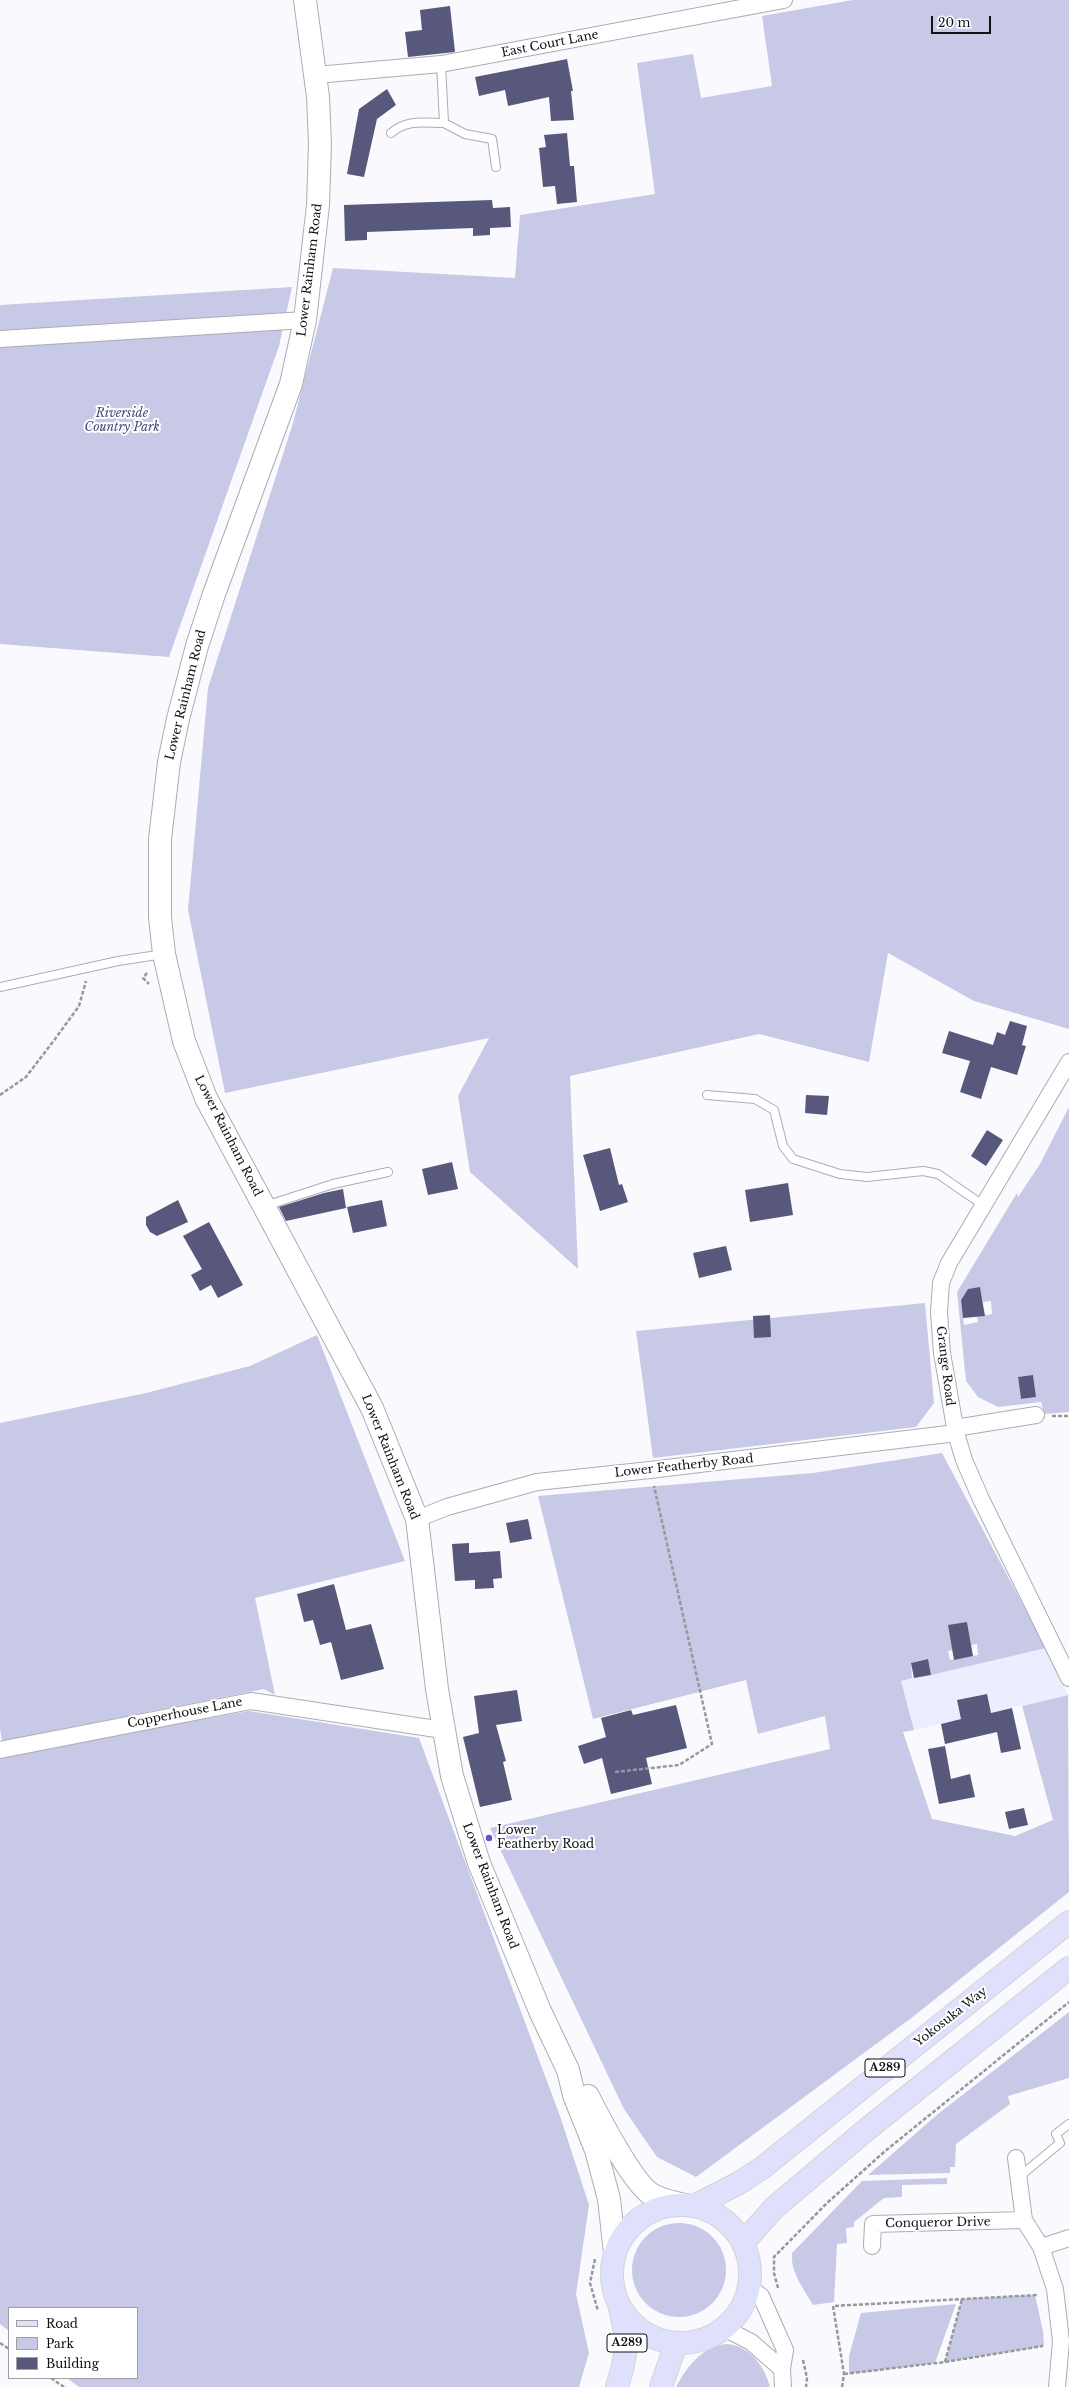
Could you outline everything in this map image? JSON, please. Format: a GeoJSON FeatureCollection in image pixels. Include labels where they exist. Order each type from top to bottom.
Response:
{"type":"FeatureCollection","features":[{"type":"Feature","properties":{"kind":"main road","name":"Lower Rainham Road"},"geometry":{"type":"LineString","coordinates":[[305,0],[316,75],[320,144],[320,183],[314,249],[305,320],[291,384],[214,594],[197,646],[178,719],[169,762],[160,840],[160,917],[154,955],[175,1010],[195,1071],[216,1117],[372,1408],[417,1519],[443,1730],[452,1776],[479,1863],[540,2011],[568,2070],[574,2095],[605,2181],[611,2208],[615,2253]]}},
{"type":"Feature","properties":{"kind":"main road","name":"Yokosuka Way"},"geometry":{"type":"LineString","coordinates":[[690,2205],[739,2183],[762,2168],[1069,1922]]}},
{"type":"Feature","properties":{"kind":"main road","name":"A289"},"geometry":{"type":"LineString","coordinates":[[743,2242],[774,2208],[866,2130],[1069,1968]]}},
{"type":"Feature","properties":{"kind":"main road","name":"Lower Rainham Road"},"geometry":{"type":"LineString","coordinates":[[568,2070],[584,2090],[622,2156],[646,2190],[656,2196],[690,2205]]}},
{"type":"Feature","properties":{"kind":"main road"},"geometry":{"type":"LineString","coordinates":[[690,2205],[719,2216],[733,2228],[743,2242],[750,2265],[749,2288],[740,2310],[724,2328],[710,2338],[693,2343],[676,2343],[658,2340],[642,2332],[628,2319],[619,2304],[613,2288],[612,2270],[615,2253],[625,2233],[641,2217],[662,2208],[690,2205]]}},
{"type":"Feature","properties":{"kind":"main road","name":"A289"},"geometry":{"type":"LineString","coordinates":[[617,2387],[624,2361],[627,2335],[619,2304]]}},
{"type":"Feature","properties":{"kind":"main road"},"geometry":{"type":"LineString","coordinates":[[661,2387],[676,2343]]}},
{"type":"Feature","properties":{"kind":"street","name":"East Court Lane"},"geometry":{"type":"LineString","coordinates":[[316,75],[440,64],[784,0]]}},
{"type":"Feature","properties":{"kind":"street"},"geometry":{"type":"LineString","coordinates":[[0,339],[305,320]]}},
{"type":"Feature","properties":{"kind":"street","name":"Grange Road"},"geometry":{"type":"LineString","coordinates":[[1069,1062],[949,1263],[943,1277],[940,1294],[942,1353],[955,1430],[964,1460],[981,1499],[1069,1678]]}},
{"type":"Feature","properties":{"kind":"street","name":"Lower Featherby Road"},"geometry":{"type":"LineString","coordinates":[[417,1519],[447,1507],[537,1482],[650,1470],[955,1430],[1036,1415]]}},
{"type":"Feature","properties":{"kind":"street","name":"Copperhouse Lane"},"geometry":{"type":"LineString","coordinates":[[0,1750],[251,1701],[443,1730]]}},
{"type":"Feature","properties":{"kind":"street"},"geometry":{"type":"LineString","coordinates":[[1016,2158],[1024,2220],[1041,2247],[1055,2289],[1061,2341],[1057,2387]]}},
{"type":"Feature","properties":{"kind":"street","name":"Conqueror Drive"},"geometry":{"type":"LineString","coordinates":[[872,2246],[872,2224],[1024,2220]]}},
{"type":"Feature","properties":{"kind":"street"},"geometry":{"type":"LineString","coordinates":[[1041,2247],[1069,2238]]}},
{"type":"Feature","properties":{"kind":"street"},"geometry":{"type":"LineString","coordinates":[[749,2288],[761,2296],[785,2350],[782,2369],[783,2387]]}},
{"type":"Feature","properties":{"kind":"street"},"geometry":{"type":"LineString","coordinates":[[724,2328],[751,2342],[782,2369]]}},
{"type":"Feature","properties":{"kind":"lane"},"geometry":{"type":"LineString","coordinates":[[440,64],[444,123]]}},
{"type":"Feature","properties":{"kind":"lane"},"geometry":{"type":"LineString","coordinates":[[391,133],[398,127],[410,122],[444,123],[466,134],[492,139],[496,167]]}},
{"type":"Feature","properties":{"kind":"lane"},"geometry":{"type":"LineString","coordinates":[[0,987],[154,955]]}},
{"type":"Feature","properties":{"kind":"lane"},"geometry":{"type":"LineString","coordinates":[[707,1095],[755,1099],[774,1110],[783,1146],[793,1159],[840,1174],[867,1177],[923,1172],[938,1174],[983,1205]]}},
{"type":"Feature","properties":{"kind":"lane"},"geometry":{"type":"LineString","coordinates":[[264,1207],[333,1184],[388,1172]]}},
{"type":"Feature","properties":{"kind":"lane"},"geometry":{"type":"LineString","coordinates":[[1019,2177],[1060,2143],[1056,2134],[1069,2124]]}},
{"type":"Feature","properties":{"kind":"path"},"geometry":{"type":"LineString","coordinates":[[152,989],[143,978],[147,974],[154,955]]}},
{"type":"Feature","properties":{"kind":"path"},"geometry":{"type":"LineString","coordinates":[[0,1095],[16,1085],[30,1072],[78,1009],[85,991],[86,969]]}},
{"type":"Feature","properties":{"kind":"path"},"geometry":{"type":"LineString","coordinates":[[615,1772],[679,1765],[712,1744],[650,1470]]}},
{"type":"Feature","properties":{"kind":"path"},"geometry":{"type":"LineString","coordinates":[[774,2257],[827,2203],[884,2152],[1069,2002]]}},
{"type":"Feature","properties":{"kind":"path"},"geometry":{"type":"LineString","coordinates":[[590,2283],[601,2318]]}},
{"type":"Feature","properties":{"kind":"path"},"geometry":{"type":"LineString","coordinates":[[842,2387],[844,2374],[833,2306],[1038,2295],[1055,2289]]}},
{"type":"Feature","properties":{"kind":"path"},"geometry":{"type":"LineString","coordinates":[[945,2362],[962,2299]]}},
{"type":"Feature","properties":{"kind":"path"},"geometry":{"type":"LineString","coordinates":[[844,2374],[945,2362],[1061,2341]]}},
{"type":"Feature","properties":{"kind":"path"},"geometry":{"type":"LineString","coordinates":[[52,2379],[64,2387]]}},
{"type":"Feature","properties":{"kind":"shaded area"},"geometry":{"type":"Polygon","coordinates":[[[1046,1648],[1068,1695],[914,1730],[901,1680],[1046,1648]]]}},
{"type":"Feature","properties":{"kind":"green space"},"geometry":{"type":"Polygon","coordinates":[[[853,0],[1069,0],[1069,1029],[974,1001],[888,953],[869,1062],[759,1034],[570,1076],[578,1269],[470,1172],[458,1096],[489,1038],[225,1093],[188,910],[208,688],[293,423],[333,268],[515,278],[520,215],[655,194],[637,63],[693,54],[701,98],[772,86],[762,16],[853,0]]]}},
{"type":"Feature","properties":{"kind":"green space","name":"Riverside Country Park"},"geometry":{"type":"Polygon","coordinates":[[[292,287],[279,346],[169,657],[0,644],[0,305],[292,287]]]}},
{"type":"Feature","properties":{"kind":"green space"},"geometry":{"type":"Polygon","coordinates":[[[1069,1107],[1069,1412],[1044,1414],[1041,1402],[998,1407],[978,1397],[966,1381],[957,1292],[1017,1193],[1018,1197],[1040,1164],[1069,1107]],[[980,1288],[968,1289],[961,1300],[964,1325],[978,1322],[977,1317],[992,1314],[991,1301],[983,1302],[980,1288]],[[1033,1376],[1018,1377],[1021,1399],[1036,1397],[1033,1376]]]}},
{"type":"Feature","properties":{"kind":"green space"},"geometry":{"type":"Polygon","coordinates":[[[925,1303],[934,1403],[916,1427],[653,1458],[636,1331],[925,1303]]]}},
{"type":"Feature","properties":{"kind":"green space"},"geometry":{"type":"Polygon","coordinates":[[[317,1335],[405,1561],[255,1598],[275,1695],[264,1689],[2,1741],[0,1729],[0,1423],[146,1393],[250,1366],[317,1335]]]}},
{"type":"Feature","properties":{"kind":"green space"},"geometry":{"type":"Polygon","coordinates":[[[942,1453],[1046,1648],[931,1675],[927,1659],[911,1663],[912,1678],[901,1681],[914,1730],[903,1732],[932,1819],[1015,1836],[1053,1820],[1022,1706],[1068,1695],[1069,1892],[914,2016],[696,2177],[657,2157],[624,2109],[490,1828],[830,1749],[825,1716],[758,1734],[746,1680],[593,1719],[538,1496],[813,1473],[942,1453]],[[967,1622],[952,1650],[948,1651],[950,1660],[978,1655],[977,1644],[971,1645],[967,1622]]]}},
{"type":"Feature","properties":{"kind":"green space"},"geometry":{"type":"Polygon","coordinates":[[[249,1711],[419,1738],[560,2116],[589,2205],[576,2294],[589,2353],[579,2387],[79,2387],[68,2379],[138,2379],[138,2307],[8,2307],[8,2330],[0,2324],[0,1756],[249,1711]]]}},
{"type":"Feature","properties":{"kind":"green space"},"geometry":{"type":"Polygon","coordinates":[[[1069,2012],[1069,2078],[1008,2096],[1010,2104],[956,2144],[955,2167],[950,2167],[950,2173],[868,2175],[938,2114],[1069,2012]]]}},
{"type":"Feature","properties":{"kind":"green space"},"geometry":{"type":"Polygon","coordinates":[[[947,2178],[947,2184],[902,2185],[902,2197],[884,2198],[854,2222],[854,2227],[846,2228],[847,2243],[837,2244],[834,2302],[813,2305],[795,2274],[792,2253],[862,2181],[947,2178]]]}},
{"type":"Feature","properties":{"kind":"green space"},"geometry":{"type":"Polygon","coordinates":[[[679,2223],[697,2226],[712,2237],[723,2252],[726,2270],[723,2288],[712,2303],[697,2314],[679,2317],[661,2314],[646,2303],[635,2288],[632,2270],[635,2252],[646,2237],[661,2226],[679,2223]]]}},
{"type":"Feature","properties":{"kind":"green space"},"geometry":{"type":"Polygon","coordinates":[[[1035,2295],[1043,2331],[1044,2346],[945,2362],[962,2299],[1035,2295]]]}},
{"type":"Feature","properties":{"kind":"green space"},"geometry":{"type":"Polygon","coordinates":[[[956,2304],[935,2363],[849,2374],[849,2356],[861,2313],[956,2304]]]}},
{"type":"Feature","properties":{"kind":"green space"},"geometry":{"type":"Polygon","coordinates":[[[726,2344],[742,2348],[755,2358],[768,2379],[770,2387],[676,2387],[690,2365],[696,2359],[709,2349],[726,2344]]]}},
{"type":"Feature","properties":{"kind":"building"},"geometry":{"type":"Polygon","coordinates":[[[450,6],[455,52],[408,57],[405,32],[422,30],[420,10],[450,6]]]}},
{"type":"Feature","properties":{"kind":"building"},"geometry":{"type":"Polygon","coordinates":[[[567,59],[573,91],[571,91],[574,120],[551,121],[549,97],[508,106],[505,90],[479,96],[475,77],[567,59]]]}},
{"type":"Feature","properties":{"kind":"building"},"geometry":{"type":"Polygon","coordinates":[[[387,89],[396,105],[377,119],[364,177],[347,174],[359,109],[387,89]]]}},
{"type":"Feature","properties":{"kind":"building"},"geometry":{"type":"Polygon","coordinates":[[[567,133],[570,166],[574,166],[577,202],[557,204],[555,186],[543,187],[539,148],[546,147],[544,135],[567,133]]]}},
{"type":"Feature","properties":{"kind":"building"},"geometry":{"type":"Polygon","coordinates":[[[492,200],[493,208],[510,207],[511,227],[490,228],[490,235],[473,236],[473,228],[367,232],[367,240],[345,241],[344,205],[492,200]]]}},
{"type":"Feature","properties":{"kind":"building"},"geometry":{"type":"Polygon","coordinates":[[[1010,1021],[1027,1026],[1022,1045],[1026,1046],[1017,1075],[991,1067],[981,1099],[960,1092],[970,1061],[942,1053],[949,1031],[993,1045],[997,1032],[1005,1035],[1010,1021]]]}},
{"type":"Feature","properties":{"kind":"building"},"geometry":{"type":"Polygon","coordinates":[[[806,1095],[829,1096],[827,1115],[805,1113],[806,1095]]]}},
{"type":"Feature","properties":{"kind":"building"},"geometry":{"type":"Polygon","coordinates":[[[987,1130],[1003,1140],[986,1166],[971,1156],[987,1130]]]}},
{"type":"Feature","properties":{"kind":"building"},"geometry":{"type":"Polygon","coordinates":[[[610,1148],[619,1185],[622,1184],[628,1202],[600,1211],[583,1155],[610,1148]]]}},
{"type":"Feature","properties":{"kind":"building"},"geometry":{"type":"Polygon","coordinates":[[[452,1162],[458,1189],[428,1195],[422,1169],[452,1162]]]}},
{"type":"Feature","properties":{"kind":"building"},"geometry":{"type":"Polygon","coordinates":[[[788,1183],[793,1215],[750,1222],[745,1190],[788,1183]]]}},
{"type":"Feature","properties":{"kind":"building"},"geometry":{"type":"Polygon","coordinates":[[[343,1189],[346,1208],[286,1221],[279,1207],[324,1193],[343,1189]]]}},
{"type":"Feature","properties":{"kind":"building"},"geometry":{"type":"Polygon","coordinates":[[[178,1200],[188,1222],[157,1236],[150,1232],[146,1225],[146,1217],[178,1200]]]}},
{"type":"Feature","properties":{"kind":"building"},"geometry":{"type":"Polygon","coordinates":[[[382,1200],[387,1226],[353,1233],[347,1207],[382,1200]]]}},
{"type":"Feature","properties":{"kind":"building"},"geometry":{"type":"Polygon","coordinates":[[[209,1222],[243,1285],[218,1298],[211,1285],[200,1291],[191,1275],[202,1269],[183,1236],[209,1222]]]}},
{"type":"Feature","properties":{"kind":"building"},"geometry":{"type":"Polygon","coordinates":[[[726,1246],[732,1270],[699,1278],[693,1253],[726,1246]]]}},
{"type":"Feature","properties":{"kind":"building"},"geometry":{"type":"Polygon","coordinates":[[[980,1287],[985,1316],[963,1318],[961,1300],[968,1289],[980,1287]]]}},
{"type":"Feature","properties":{"kind":"building"},"geometry":{"type":"Polygon","coordinates":[[[770,1315],[771,1337],[754,1338],[753,1316],[770,1315]]]}},
{"type":"Feature","properties":{"kind":"building"},"geometry":{"type":"Polygon","coordinates":[[[1033,1375],[1036,1397],[1021,1399],[1018,1377],[1033,1375]]]}},
{"type":"Feature","properties":{"kind":"building"},"geometry":{"type":"Polygon","coordinates":[[[528,1519],[532,1539],[510,1543],[506,1523],[528,1519]]]}},
{"type":"Feature","properties":{"kind":"building"},"geometry":{"type":"Polygon","coordinates":[[[469,1543],[469,1553],[500,1551],[502,1578],[493,1579],[494,1588],[475,1589],[475,1580],[455,1581],[452,1544],[469,1543]]]}},
{"type":"Feature","properties":{"kind":"building"},"geometry":{"type":"Polygon","coordinates":[[[334,1584],[346,1630],[371,1624],[384,1669],[341,1680],[331,1642],[320,1645],[313,1620],[304,1622],[297,1594],[334,1584]]]}},
{"type":"Feature","properties":{"kind":"building"},"geometry":{"type":"Polygon","coordinates":[[[967,1622],[973,1656],[954,1660],[948,1625],[967,1622]]]}},
{"type":"Feature","properties":{"kind":"building"},"geometry":{"type":"Polygon","coordinates":[[[928,1659],[931,1675],[914,1678],[911,1663],[928,1659]]]}},
{"type":"Feature","properties":{"kind":"building"},"geometry":{"type":"Polygon","coordinates":[[[517,1690],[522,1721],[496,1725],[506,1761],[503,1762],[512,1800],[480,1807],[463,1737],[479,1733],[474,1696],[517,1690]]]}},
{"type":"Feature","properties":{"kind":"building"},"geometry":{"type":"Polygon","coordinates":[[[987,1694],[991,1713],[1012,1708],[1021,1749],[1001,1753],[997,1732],[945,1744],[941,1724],[961,1719],[957,1700],[987,1694]]]}},
{"type":"Feature","properties":{"kind":"building"},"geometry":{"type":"Polygon","coordinates":[[[676,1705],[687,1748],[646,1758],[652,1784],[611,1794],[602,1758],[584,1764],[578,1746],[606,1737],[601,1718],[631,1710],[633,1715],[676,1705]]]}},
{"type":"Feature","properties":{"kind":"building"},"geometry":{"type":"Polygon","coordinates":[[[945,1746],[951,1779],[970,1774],[975,1797],[939,1804],[928,1749],[945,1746]]]}},
{"type":"Feature","properties":{"kind":"building"},"geometry":{"type":"Polygon","coordinates":[[[1024,1808],[1028,1825],[1009,1829],[1005,1812],[1024,1808]]]}},
{"type":"Feature","properties":{"kind":"place","name":"Lower Featherby Road"},"geometry":{"type":"Point","coordinates":[489,1838]}}]}
